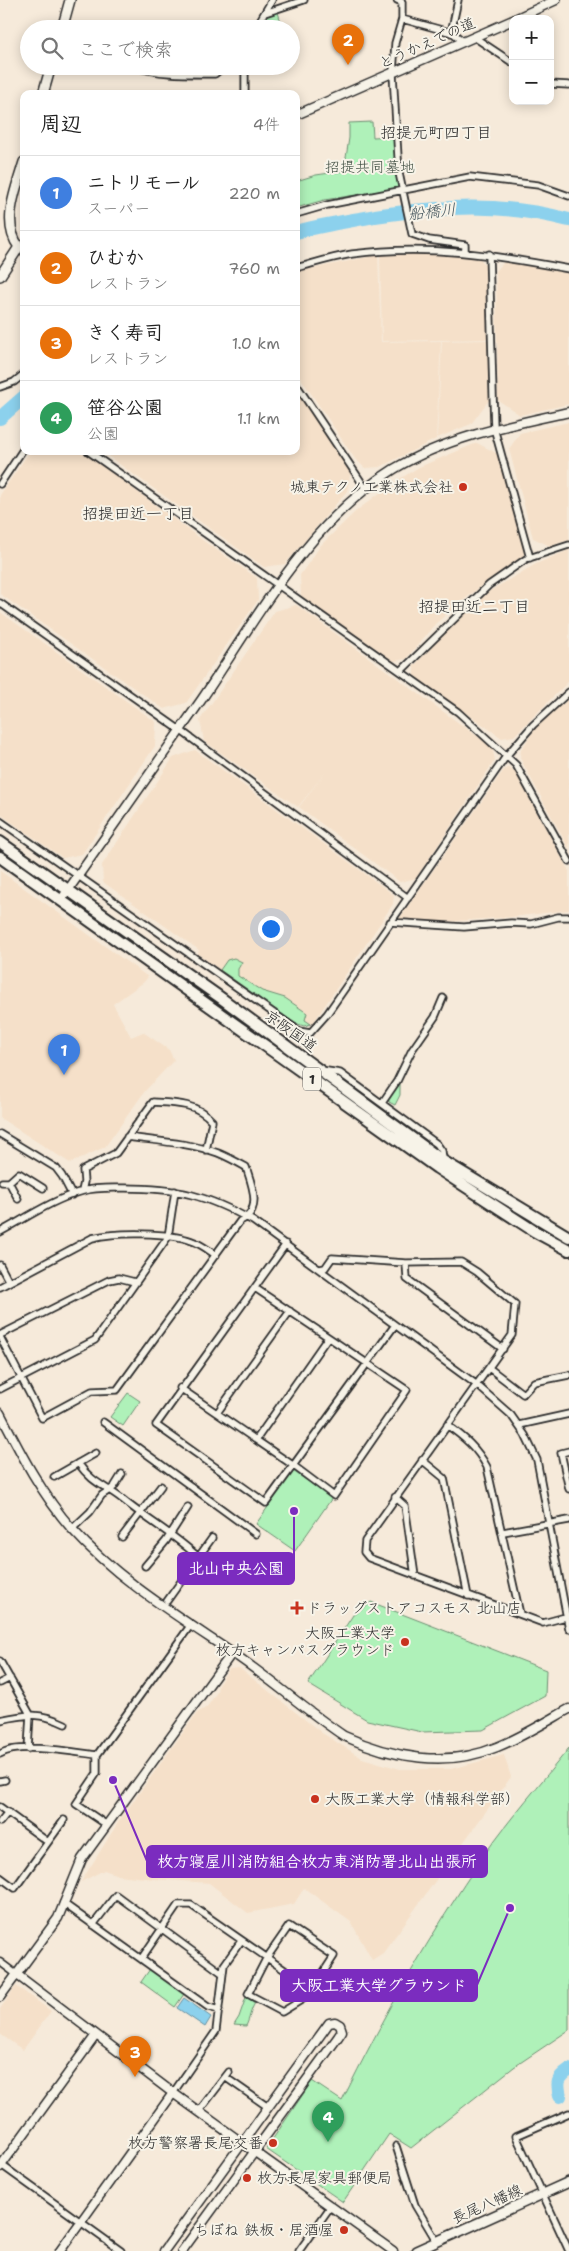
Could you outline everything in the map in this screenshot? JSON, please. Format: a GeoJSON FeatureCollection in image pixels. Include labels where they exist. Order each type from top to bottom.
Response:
{"type":"FeatureCollection","features":[{"type":"Feature","properties":{"kind":"highway","name":"京阪国道"},"geometry":{"type":"LineString","coordinates":[[0,842],[221,998],[443,1161],[569,1237]]}},
{"type":"Feature","properties":{"kind":"highway","name":"京阪国道"},"geometry":{"type":"LineString","coordinates":[[0,857],[437,1168],[534,1231],[569,1250]]}},
{"type":"Feature","properties":{"kind":"main road"},"geometry":{"type":"LineString","coordinates":[[64,20],[70,0]]}},
{"type":"Feature","properties":{"kind":"main road"},"geometry":{"type":"LineString","coordinates":[[44,90],[48,75]]}},
{"type":"Feature","properties":{"kind":"main road"},"geometry":{"type":"LineString","coordinates":[[20,179],[10,222],[13,238],[20,243]]}},
{"type":"Feature","properties":{"kind":"main road"},"geometry":{"type":"LineString","coordinates":[[0,276],[20,248]]}},
{"type":"Feature","properties":{"kind":"main road","name":"長尾八幡線"},"geometry":{"type":"LineString","coordinates":[[416,2251],[569,2182]]}},
{"type":"Feature","properties":{"kind":"street"},"geometry":{"type":"LineString","coordinates":[[261,20],[272,0]]}},
{"type":"Feature","properties":{"kind":"street"},"geometry":{"type":"LineString","coordinates":[[265,13],[304,0]]}},
{"type":"Feature","properties":{"kind":"street"},"geometry":{"type":"LineString","coordinates":[[397,0],[402,2],[402,19],[395,43],[394,74],[399,173],[412,234],[428,240],[465,245],[465,251]]}},
{"type":"Feature","properties":{"kind":"street"},"geometry":{"type":"LineString","coordinates":[[451,33],[458,0]]}},
{"type":"Feature","properties":{"kind":"street","name":"とうかえでの道"},"geometry":{"type":"LineString","coordinates":[[523,15],[556,0]]}},
{"type":"Feature","properties":{"kind":"street"},"geometry":{"type":"LineString","coordinates":[[402,19],[451,33],[464,42]]}},
{"type":"Feature","properties":{"kind":"street","name":"とうかえでの道"},"geometry":{"type":"LineString","coordinates":[[300,113],[394,74],[509,21]]}},
{"type":"Feature","properties":{"kind":"street"},"geometry":{"type":"LineString","coordinates":[[474,37],[509,60]]}},
{"type":"Feature","properties":{"kind":"street"},"geometry":{"type":"LineString","coordinates":[[245,75],[245,90]]}},
{"type":"Feature","properties":{"kind":"street"},"geometry":{"type":"LineString","coordinates":[[554,84],[569,85]]}},
{"type":"Feature","properties":{"kind":"street"},"geometry":{"type":"LineString","coordinates":[[300,213],[327,205],[404,193],[470,177],[538,185],[569,196]]}},
{"type":"Feature","properties":{"kind":"street"},"geometry":{"type":"LineString","coordinates":[[300,267],[350,254],[426,250],[489,254],[569,269]]}},
{"type":"Feature","properties":{"kind":"street"},"geometry":{"type":"LineString","coordinates":[[489,254],[494,428],[530,558]]}},
{"type":"Feature","properties":{"kind":"street"},"geometry":{"type":"LineString","coordinates":[[0,387],[14,382],[20,377]]}},
{"type":"Feature","properties":{"kind":"street"},"geometry":{"type":"LineString","coordinates":[[300,390],[366,489]]}},
{"type":"Feature","properties":{"kind":"street"},"geometry":{"type":"LineString","coordinates":[[61,900],[278,587],[326,524],[366,489],[394,469],[414,459],[456,441],[494,428],[569,412]]}},
{"type":"Feature","properties":{"kind":"street"},"geometry":{"type":"LineString","coordinates":[[0,484],[20,454]]}},
{"type":"Feature","properties":{"kind":"street"},"geometry":{"type":"LineString","coordinates":[[94,455],[278,587],[458,712],[516,765],[569,861]]}},
{"type":"Feature","properties":{"kind":"street"},"geometry":{"type":"LineString","coordinates":[[401,671],[489,585],[530,558],[569,545]]}},
{"type":"Feature","properties":{"kind":"street"},"geometry":{"type":"LineString","coordinates":[[0,604],[180,730],[408,898]]}},
{"type":"Feature","properties":{"kind":"street"},"geometry":{"type":"LineString","coordinates":[[0,821],[299,1031],[310,1033],[327,1014],[507,755],[533,725],[569,692]]}},
{"type":"Feature","properties":{"kind":"street"},"geometry":{"type":"LineString","coordinates":[[390,922],[464,927],[511,923],[531,924],[558,917],[569,917]]}},
{"type":"Feature","properties":{"kind":"street"},"geometry":{"type":"LineString","coordinates":[[382,1103],[397,1081],[412,1050],[435,1017],[443,998]]}},
{"type":"Feature","properties":{"kind":"street"},"geometry":{"type":"LineString","coordinates":[[319,1070],[340,1073],[382,1103],[437,1144],[442,1151],[443,1161]]}},
{"type":"Feature","properties":{"kind":"street"},"geometry":{"type":"LineString","coordinates":[[82,1191],[84,1182],[83,1170],[116,1153],[153,1102],[185,1104],[197,1108],[212,1121],[206,1150]]}},
{"type":"Feature","properties":{"kind":"street"},"geometry":{"type":"LineString","coordinates":[[0,1134],[56,1168],[72,1195]]}},
{"type":"Feature","properties":{"kind":"street"},"geometry":{"type":"LineString","coordinates":[[127,1137],[178,1143],[206,1150],[246,1167],[254,1191],[254,1208],[248,1218],[240,1221],[117,1390],[92,1391],[42,1418],[0,1336],[109,1280],[119,1278],[135,1282]]}},
{"type":"Feature","properties":{"kind":"street"},"geometry":{"type":"LineString","coordinates":[[18,1199],[3,1181],[19,1173],[42,1188]]}},
{"type":"Feature","properties":{"kind":"street"},"geometry":{"type":"LineString","coordinates":[[0,1232],[82,1191],[97,1188],[148,1188],[175,1191],[214,1200],[248,1218],[286,1244],[477,1384],[503,1406],[519,1425],[539,1467],[569,1629]]}},
{"type":"Feature","properties":{"kind":"street"},"geometry":{"type":"LineString","coordinates":[[0,1389],[95,1340],[168,1237],[175,1191]]}},
{"type":"Feature","properties":{"kind":"street"},"geometry":{"type":"LineString","coordinates":[[0,1287],[92,1238],[109,1234],[191,1240],[216,1255]]}},
{"type":"Feature","properties":{"kind":"street"},"geometry":{"type":"LineString","coordinates":[[286,1244],[180,1388],[156,1424],[266,1503],[395,1325]]}},
{"type":"Feature","properties":{"kind":"street"},"geometry":{"type":"LineString","coordinates":[[320,1269],[324,1268],[332,1258],[406,1263],[461,1262],[477,1272],[515,1304],[512,1335],[395,1497],[365,1541],[364,1552],[369,1558],[542,1623],[568,1616]]}},
{"type":"Feature","properties":{"kind":"street"},"geometry":{"type":"LineString","coordinates":[[406,1263],[407,1279],[503,1349]]}},
{"type":"Feature","properties":{"kind":"street"},"geometry":{"type":"LineString","coordinates":[[0,1265],[9,1282]]}},
{"type":"Feature","properties":{"kind":"street"},"geometry":{"type":"LineString","coordinates":[[180,1388],[294,1466],[334,1496],[407,1390],[255,1288]]}},
{"type":"Feature","properties":{"kind":"street"},"geometry":{"type":"LineString","coordinates":[[216,1412],[290,1311]]}},
{"type":"Feature","properties":{"kind":"street"},"geometry":{"type":"LineString","coordinates":[[256,1440],[328,1337]]}},
{"type":"Feature","properties":{"kind":"street"},"geometry":{"type":"LineString","coordinates":[[489,1368],[523,1394],[534,1382],[569,1375]]}},
{"type":"Feature","properties":{"kind":"street"},"geometry":{"type":"LineString","coordinates":[[0,1414],[36,1480],[72,1529],[111,1566],[190,1626],[232,1652],[344,1736],[364,1745],[402,1756],[428,1758],[480,1753],[520,1737],[569,1709]]}},
{"type":"Feature","properties":{"kind":"street"},"geometry":{"type":"LineString","coordinates":[[519,1425],[569,1414]]}},
{"type":"Feature","properties":{"kind":"street"},"geometry":{"type":"LineString","coordinates":[[103,1422],[256,1534]]}},
{"type":"Feature","properties":{"kind":"street"},"geometry":{"type":"LineString","coordinates":[[447,1425],[468,1440],[487,1466],[520,1614]]}},
{"type":"Feature","properties":{"kind":"street"},"geometry":{"type":"LineString","coordinates":[[569,1451],[561,1453],[569,1489]]}},
{"type":"Feature","properties":{"kind":"street"},"geometry":{"type":"LineString","coordinates":[[54,1477],[96,1453]]}},
{"type":"Feature","properties":{"kind":"street"},"geometry":{"type":"LineString","coordinates":[[422,1460],[444,1478],[468,1596]]}},
{"type":"Feature","properties":{"kind":"street"},"geometry":{"type":"LineString","coordinates":[[78,1463],[87,1476],[121,1498],[198,1557]]}},
{"type":"Feature","properties":{"kind":"street"},"geometry":{"type":"LineString","coordinates":[[72,1529],[90,1512],[102,1495],[114,1487],[122,1474]]}},
{"type":"Feature","properties":{"kind":"street"},"geometry":{"type":"LineString","coordinates":[[122,1537],[161,1486]]}},
{"type":"Feature","properties":{"kind":"street"},"geometry":{"type":"LineString","coordinates":[[395,1497],[405,1506],[415,1576]]}},
{"type":"Feature","properties":{"kind":"street"},"geometry":{"type":"LineString","coordinates":[[145,1566],[188,1507]]}},
{"type":"Feature","properties":{"kind":"street"},"geometry":{"type":"LineString","coordinates":[[503,1532],[569,1520]]}},
{"type":"Feature","properties":{"kind":"street"},"geometry":{"type":"LineString","coordinates":[[167,1601],[212,1538]]}},
{"type":"Feature","properties":{"kind":"street"},"geometry":{"type":"LineString","coordinates":[[107,1824],[76,1804],[97,1773],[97,1754],[190,1626]]}},
{"type":"Feature","properties":{"kind":"street"},"geometry":{"type":"LineString","coordinates":[[0,1998],[58,1918],[82,1858],[232,1652]]}},
{"type":"Feature","properties":{"kind":"street"},"geometry":{"type":"LineString","coordinates":[[0,1661],[30,1714],[28,1749]]}},
{"type":"Feature","properties":{"kind":"street"},"geometry":{"type":"LineString","coordinates":[[0,1683],[10,1678]]}},
{"type":"Feature","properties":{"kind":"street"},"geometry":{"type":"LineString","coordinates":[[0,1720],[30,1714],[50,1717],[65,1724]]}},
{"type":"Feature","properties":{"kind":"street"},"geometry":{"type":"LineString","coordinates":[[0,1754],[7,1749],[28,1749],[97,1754]]}},
{"type":"Feature","properties":{"kind":"street"},"geometry":{"type":"LineString","coordinates":[[0,1807],[48,1842]]}},
{"type":"Feature","properties":{"kind":"street"},"geometry":{"type":"LineString","coordinates":[[0,1822],[8,1812]]}},
{"type":"Feature","properties":{"kind":"street"},"geometry":{"type":"LineString","coordinates":[[0,1877],[15,1888],[64,1820]]}},
{"type":"Feature","properties":{"kind":"street"},"geometry":{"type":"LineString","coordinates":[[93,1925],[116,1895],[222,1973]]}},
{"type":"Feature","properties":{"kind":"street"},"geometry":{"type":"LineString","coordinates":[[63,1903],[208,2007],[219,2010]]}},
{"type":"Feature","properties":{"kind":"street"},"geometry":{"type":"LineString","coordinates":[[141,1959],[178,1905],[191,1906],[312,1989]]}},
{"type":"Feature","properties":{"kind":"street"},"geometry":{"type":"LineString","coordinates":[[289,1926],[334,1956],[312,1989],[308,1996],[282,2012],[248,1994],[266,1959],[289,1926]]}},
{"type":"Feature","properties":{"kind":"street"},"geometry":{"type":"LineString","coordinates":[[60,2251],[216,2031],[224,1965],[241,1941]]}},
{"type":"Feature","properties":{"kind":"street"},"geometry":{"type":"LineString","coordinates":[[0,1962],[173,2093],[393,2251]]}},
{"type":"Feature","properties":{"kind":"street"},"geometry":{"type":"LineString","coordinates":[[164,2251],[329,2023],[335,2022],[340,2025],[342,2031],[182,2251]]}},
{"type":"Feature","properties":{"kind":"street"},"geometry":{"type":"LineString","coordinates":[[96,2036],[0,2165],[121,2251]]}},
{"type":"Feature","properties":{"kind":"street"},"geometry":{"type":"LineString","coordinates":[[304,2058],[316,2067]]}},
{"type":"Feature","properties":{"kind":"street"},"geometry":{"type":"LineString","coordinates":[[199,2111],[227,2074],[268,2108]]}},
{"type":"Feature","properties":{"kind":"street"},"geometry":{"type":"LineString","coordinates":[[274,2100],[286,2109]]}},
{"type":"Feature","properties":{"kind":"street"},"geometry":{"type":"LineString","coordinates":[[569,2113],[516,2136],[569,2251]]}},
{"type":"Feature","properties":{"kind":"street"},"geometry":{"type":"LineString","coordinates":[[396,2146],[415,2204],[437,2242]]}},
{"type":"Feature","properties":{"kind":"street"},"geometry":{"type":"LineString","coordinates":[[211,2186],[223,2195]]}},
{"type":"Feature","properties":{"kind":"street"},"geometry":{"type":"LineString","coordinates":[[299,2251],[331,2206]]}},
{"type":"Feature","properties":{"kind":"street"},"geometry":{"type":"LineString","coordinates":[[180,2229],[192,2238]]}},
{"type":"Feature","properties":{"kind":"shaded area"},"geometry":{"type":"Polygon","coordinates":[[[426,252],[477,254],[485,265],[488,339],[382,341],[380,255],[426,252]]]}},
{"type":"Feature","properties":{"kind":"shaded area"},"geometry":{"type":"Polygon","coordinates":[[[378,255],[381,342],[441,341],[436,439],[380,467],[365,468],[355,459],[300,377],[300,271],[378,255]]]}},
{"type":"Feature","properties":{"kind":"shaded area"},"geometry":{"type":"Polygon","coordinates":[[[506,260],[569,274],[569,404],[520,415],[498,400],[496,271],[506,260]]]}},
{"type":"Feature","properties":{"kind":"shaded area"},"geometry":{"type":"Polygon","coordinates":[[[488,340],[489,400],[471,424],[437,438],[442,341],[488,340]]]}},
{"type":"Feature","properties":{"kind":"shaded area"},"geometry":{"type":"Polygon","coordinates":[[[300,396],[351,471],[347,491],[285,564],[264,567],[107,455],[300,455],[300,396]]]}},
{"type":"Feature","properties":{"kind":"shaded area"},"geometry":{"type":"Polygon","coordinates":[[[569,422],[569,540],[550,546],[533,538],[509,449],[520,433],[569,422]]]}},
{"type":"Feature","properties":{"kind":"shaded area"},"geometry":{"type":"Polygon","coordinates":[[[477,443],[498,454],[525,546],[523,558],[486,582],[436,623],[406,659],[394,661],[301,597],[300,575],[321,545],[355,512],[390,485],[419,467],[477,443]]]}},
{"type":"Feature","properties":{"kind":"shaded area"},"geometry":{"type":"Polygon","coordinates":[[[27,455],[87,455],[257,578],[258,600],[186,703],[164,709],[0,594],[0,495],[27,455]]]}},
{"type":"Feature","properties":{"kind":"shaded area"},"geometry":{"type":"Polygon","coordinates":[[[569,550],[569,681],[514,736],[502,738],[414,677],[414,666],[470,606],[488,592],[536,564],[569,550]]]}},
{"type":"Feature","properties":{"kind":"shaded area"},"geometry":{"type":"Polygon","coordinates":[[[296,605],[492,747],[495,760],[416,878],[400,882],[299,807],[326,771],[298,807],[204,741],[200,720],[275,611],[296,605]]]}},
{"type":"Feature","properties":{"kind":"shaded area"},"geometry":{"type":"Polygon","coordinates":[[[0,612],[156,722],[155,746],[82,854],[63,858],[0,814],[0,612]]]}},
{"type":"Feature","properties":{"kind":"shaded area"},"geometry":{"type":"Polygon","coordinates":[[[569,699],[569,849],[520,758],[521,750],[538,724],[569,699]]]}},
{"type":"Feature","properties":{"kind":"shaded area"},"geometry":{"type":"Polygon","coordinates":[[[195,750],[394,895],[393,904],[313,1023],[308,1025],[295,1023],[198,954],[199,950],[103,882],[102,865],[173,758],[195,750]]]}},
{"type":"Feature","properties":{"kind":"shaded area"},"geometry":{"type":"Polygon","coordinates":[[[508,767],[515,772],[569,871],[569,910],[512,917],[430,923],[399,919],[503,771],[508,767]]]}},
{"type":"Feature","properties":{"kind":"shaded area"},"geometry":{"type":"Polygon","coordinates":[[[0,871],[148,977],[144,982],[113,1004],[131,1037],[143,1032],[169,1050],[174,1060],[145,1091],[105,1147],[70,1163],[0,1118],[0,871]]]}},
{"type":"Feature","properties":{"kind":"shaded area","name":"大阪工業大学（情報科学部）"},"geometry":{"type":"Polygon","coordinates":[[[239,1668],[322,1733],[362,1758],[400,1769],[451,1769],[504,1755],[511,1777],[383,1953],[372,1960],[351,1922],[304,1888],[294,1904],[248,1913],[209,1883],[118,1875],[104,1870],[81,1882],[119,1821],[197,1713],[207,1707],[217,1692],[218,1685],[229,1669],[239,1668]]]}},
{"type":"Feature","properties":{"kind":"shaded area"},"geometry":{"type":"Polygon","coordinates":[[[16,1986],[51,2011],[23,2050],[0,2034],[0,2009],[16,1986]]]}},
{"type":"Feature","properties":{"kind":"green space"},"geometry":{"type":"Polygon","coordinates":[[[278,12],[280,20],[263,20],[266,15],[278,12]]]}},
{"type":"Feature","properties":{"kind":"green space","name":"招提共同墓地"},"geometry":{"type":"Polygon","coordinates":[[[372,122],[373,137],[395,136],[400,188],[324,200],[300,207],[300,180],[316,175],[344,171],[349,138],[349,123],[372,122]]]}},
{"type":"Feature","properties":{"kind":"green space"},"geometry":{"type":"Polygon","coordinates":[[[234,958],[242,962],[238,969],[238,976],[262,991],[285,998],[307,1013],[305,1020],[311,1024],[304,1026],[295,1023],[220,970],[227,960],[234,958]]]}},
{"type":"Feature","properties":{"kind":"green space"},"geometry":{"type":"Polygon","coordinates":[[[398,1083],[400,1083],[400,1095],[395,1105],[389,1102],[388,1097],[398,1083]]]}},
{"type":"Feature","properties":{"kind":"green space"},"geometry":{"type":"Polygon","coordinates":[[[128,1393],[140,1401],[123,1426],[110,1417],[128,1393]]]}},
{"type":"Feature","properties":{"kind":"green space"},"geometry":{"type":"Polygon","coordinates":[[[293,1471],[332,1498],[295,1551],[256,1524],[293,1471]]]}},
{"type":"Feature","properties":{"kind":"green space","name":"大阪工業大学 枚方キャンパスグラウンド"},"geometry":{"type":"Polygon","coordinates":[[[371,1602],[546,1670],[545,1696],[483,1730],[422,1732],[367,1720],[308,1684],[353,1615],[371,1602]]]}},
{"type":"Feature","properties":{"kind":"green space"},"geometry":{"type":"Polygon","coordinates":[[[569,1748],[569,2030],[514,2067],[411,2148],[389,2134],[343,2202],[266,2149],[312,2081],[342,2101],[408,1976],[464,1885],[504,1828],[569,1748]]]}},
{"type":"Feature","properties":{"kind":"green space"},"geometry":{"type":"Polygon","coordinates":[[[150,1969],[184,1994],[175,2007],[141,1982],[150,1969]]]}},
{"type":"Feature","properties":{"kind":"green space"},"geometry":{"type":"Polygon","coordinates":[[[246,1997],[255,2003],[246,2026],[234,2025],[239,2017],[246,1997]]]}},
{"type":"Feature","properties":{"kind":"water"},"geometry":{"type":"Polygon","coordinates":[[[184,1998],[211,2017],[205,2027],[177,2008],[184,1998]]]}},
{"type":"Feature","properties":{"kind":"waterway","name":"船橋川"},"geometry":{"type":"LineString","coordinates":[[300,231],[375,216],[449,208],[520,210],[569,220]]}},
{"type":"Feature","properties":{"kind":"waterway","name":"船橋川"},"geometry":{"type":"LineString","coordinates":[[0,418],[20,400]]}},
{"type":"Feature","properties":{"kind":"waterway"},"geometry":{"type":"LineString","coordinates":[[560,2096],[558,2088],[560,2078],[569,2070]]}},
{"type":"Feature","properties":{"kind":"place","name":"ひむか"},"geometry":{"type":"Point","coordinates":[348,65]}},
{"type":"Feature","properties":{"kind":"place","name":"城東テクノ工業株式会社"},"geometry":{"type":"Point","coordinates":[463,487]}},
{"type":"Feature","properties":{"kind":"place","name":"ニトリモール"},"geometry":{"type":"Point","coordinates":[64,1075]}},
{"type":"Feature","properties":{"kind":"place","name":"北山中央公園"},"geometry":{"type":"Point","coordinates":[294,1511]}},
{"type":"Feature","properties":{"kind":"place","name":"ドラッグストアコスモス 北山店"},"geometry":{"type":"Point","coordinates":[297,1608]}},
{"type":"Feature","properties":{"kind":"place","name":"大阪工業大学 枚方キャンパスグラウンド"},"geometry":{"type":"Point","coordinates":[405,1642]}},
{"type":"Feature","properties":{"kind":"place","name":"枚方寝屋川消防組合枚方東消防署北山出張所"},"geometry":{"type":"Point","coordinates":[113,1780]}},
{"type":"Feature","properties":{"kind":"place","name":"大阪工業大学（情報科学部）"},"geometry":{"type":"Point","coordinates":[315,1799]}},
{"type":"Feature","properties":{"kind":"place","name":"大阪工業大学グラウンド"},"geometry":{"type":"Point","coordinates":[510,1908]}},
{"type":"Feature","properties":{"kind":"place","name":"きく寿司"},"geometry":{"type":"Point","coordinates":[135,2077]}},
{"type":"Feature","properties":{"kind":"place","name":"笹谷公園"},"geometry":{"type":"Point","coordinates":[328,2142]}},
{"type":"Feature","properties":{"kind":"place","name":"枚方警察署長尾交番"},"geometry":{"type":"Point","coordinates":[273,2143]}},
{"type":"Feature","properties":{"kind":"place","name":"枚方長尾家具郵便局"},"geometry":{"type":"Point","coordinates":[247,2178]}},
{"type":"Feature","properties":{"kind":"place","name":"ちぼね 鉄板・居酒屋"},"geometry":{"type":"Point","coordinates":[344,2230]}},
{"type":"Feature","properties":{"kind":"district","name":"招提元町四丁目"},"geometry":{"type":"Point","coordinates":[436,132]}},
{"type":"Feature","properties":{"kind":"district","name":"招提田近一丁目"},"geometry":{"type":"Point","coordinates":[138,513]}},
{"type":"Feature","properties":{"kind":"district","name":"招提田近二丁目"},"geometry":{"type":"Point","coordinates":[474,606]}}]}
